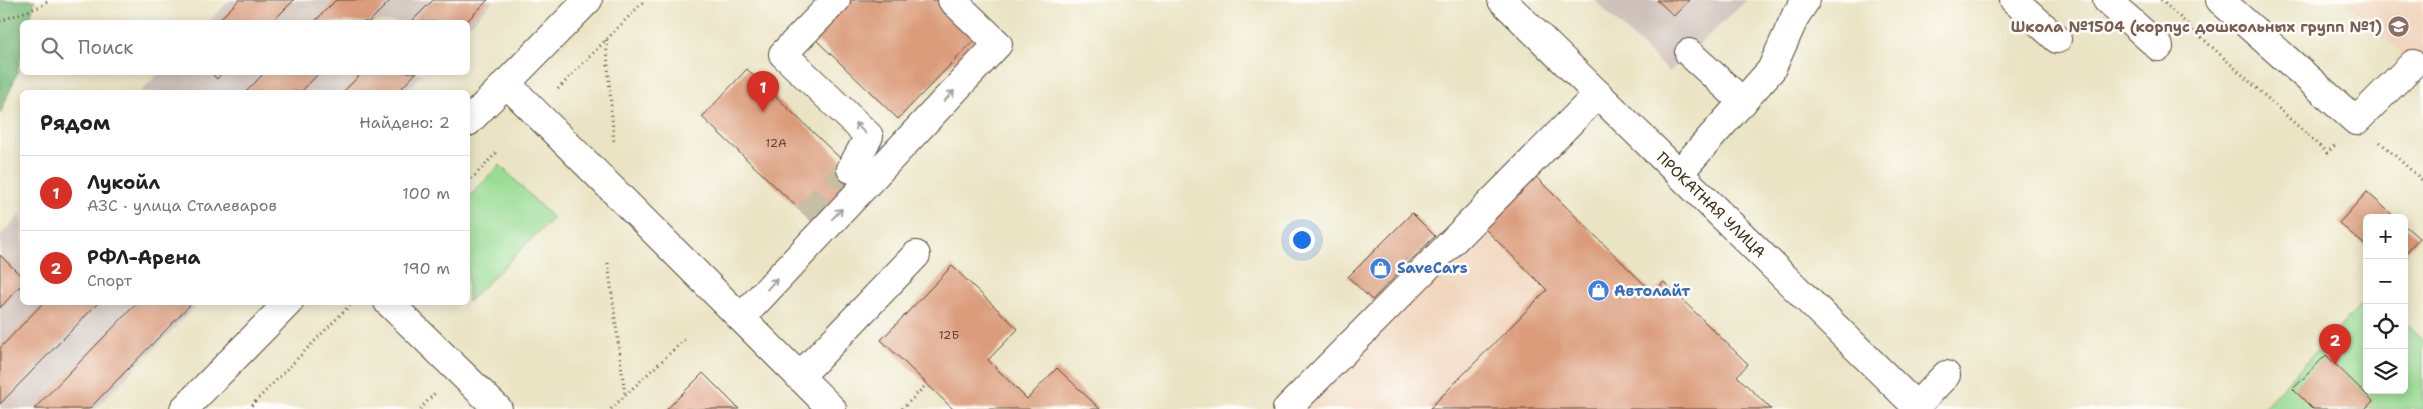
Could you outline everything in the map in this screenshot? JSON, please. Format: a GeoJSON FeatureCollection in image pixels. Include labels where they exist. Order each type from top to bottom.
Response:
{"type":"FeatureCollection","features":[{"type":"Feature","properties":{"kind":"street"},"geometry":{"type":"LineString","coordinates":[[470,120],[588,0]]}},
{"type":"Feature","properties":{"kind":"street"},"geometry":{"type":"LineString","coordinates":[[836,0],[782,54],[869,136],[851,169]]}},
{"type":"Feature","properties":{"kind":"street"},"geometry":{"type":"LineString","coordinates":[[741,318],[998,44],[952,0]]}},
{"type":"Feature","properties":{"kind":"street","name":"ПРОКАТНАЯ УЛИЦА"},"geometry":{"type":"LineString","coordinates":[[1502,0],[1917,407]]}},
{"type":"Feature","properties":{"kind":"street"},"geometry":{"type":"LineString","coordinates":[[2014,0],[2056,39]]}},
{"type":"Feature","properties":{"kind":"street"},"geometry":{"type":"LineString","coordinates":[[2107,0],[2159,47]]}},
{"type":"Feature","properties":{"kind":"street"},"geometry":{"type":"LineString","coordinates":[[2220,0],[2356,121],[2413,64]]}},
{"type":"Feature","properties":{"kind":"street"},"geometry":{"type":"LineString","coordinates":[[1679,173],[1771,70],[1806,5]]}},
{"type":"Feature","properties":{"kind":"street"},"geometry":{"type":"LineString","coordinates":[[1689,53],[1743,102]]}},
{"type":"Feature","properties":{"kind":"street"},"geometry":{"type":"LineString","coordinates":[[506,83],[832,409]]}},
{"type":"Feature","properties":{"kind":"street"},"geometry":{"type":"LineString","coordinates":[[1287,409],[1598,94]]}},
{"type":"Feature","properties":{"kind":"street"},"geometry":{"type":"LineString","coordinates":[[804,249],[806,217]]}},
{"type":"Feature","properties":{"kind":"street"},"geometry":{"type":"LineString","coordinates":[[799,377],[916,255]]}},
{"type":"Feature","properties":{"kind":"street"},"geometry":{"type":"LineString","coordinates":[[184,409],[286,305]]}},
{"type":"Feature","properties":{"kind":"street"},"geometry":{"type":"LineString","coordinates":[[391,305],[498,409]]}},
{"type":"Feature","properties":{"kind":"street"},"geometry":{"type":"LineString","coordinates":[[1917,407],[1946,375]]}},
{"type":"Feature","properties":{"kind":"path"},"geometry":{"type":"LineString","coordinates":[[0,21],[41,6],[49,0]]}},
{"type":"Feature","properties":{"kind":"path"},"geometry":{"type":"LineString","coordinates":[[551,96],[645,0]]}},
{"type":"Feature","properties":{"kind":"path"},"geometry":{"type":"LineString","coordinates":[[2161,0],[2327,153],[2356,121],[2423,181]]}},
{"type":"Feature","properties":{"kind":"path"},"geometry":{"type":"LineString","coordinates":[[606,39],[614,152]]}},
{"type":"Feature","properties":{"kind":"path"},"geometry":{"type":"LineString","coordinates":[[470,181],[496,153]]}},
{"type":"Feature","properties":{"kind":"path"},"geometry":{"type":"LineString","coordinates":[[608,263],[625,395]]}},
{"type":"Feature","properties":{"kind":"path"},"geometry":{"type":"LineString","coordinates":[[248,409],[350,305]]}},
{"type":"Feature","properties":{"kind":"path"},"geometry":{"type":"LineString","coordinates":[[611,409],[685,339]]}},
{"type":"Feature","properties":{"kind":"path"},"geometry":{"type":"LineString","coordinates":[[902,409],[927,384]]}},
{"type":"Feature","properties":{"kind":"shaded area"},"geometry":{"type":"Polygon","coordinates":[[[230,0],[494,0],[470,25],[470,20],[210,20],[230,0]]]}},
{"type":"Feature","properties":{"kind":"shaded area"},"geometry":{"type":"Polygon","coordinates":[[[1594,0],[1747,0],[1669,72],[1594,0]]]}},
{"type":"Feature","properties":{"kind":"shaded area","name":"Школа №1504 (корпус дошкольных групп №1)"},"geometry":{"type":"Polygon","coordinates":[[[2344,0],[2423,0],[2423,74],[2401,53],[2344,0]]]}},
{"type":"Feature","properties":{"kind":"shaded area"},"geometry":{"type":"Polygon","coordinates":[[[157,75],[422,75],[406,90],[142,90],[157,75]]]}},
{"type":"Feature","properties":{"kind":"shaded area","name":"Автолайт"},"geometry":{"type":"Polygon","coordinates":[[[1533,174],[1653,293],[1664,282],[1748,364],[1737,376],[1771,409],[1300,409],[1533,174]]]}},
{"type":"Feature","properties":{"kind":"shaded area"},"geometry":{"type":"Polygon","coordinates":[[[20,215],[20,305],[197,305],[95,409],[0,409],[0,236],[20,215]]]}},
{"type":"Feature","properties":{"kind":"green space"},"geometry":{"type":"Polygon","coordinates":[[[0,0],[35,0],[30,20],[20,20],[20,59],[17,73],[0,114],[0,0]]]}},
{"type":"Feature","properties":{"kind":"green space"},"geometry":{"type":"Polygon","coordinates":[[[500,165],[553,218],[470,300],[470,196],[500,165]]]}},
{"type":"Feature","properties":{"kind":"green space"},"geometry":{"type":"Polygon","coordinates":[[[2363,302],[2363,394],[2408,394],[2408,326],[2423,340],[2423,409],[2262,409],[2363,302]]]}},
{"type":"Feature","properties":{"kind":"building"},"geometry":{"type":"Polygon","coordinates":[[[239,0],[294,0],[274,20],[219,20],[239,0]]]}},
{"type":"Feature","properties":{"kind":"building"},"geometry":{"type":"Polygon","coordinates":[[[336,0],[391,0],[371,20],[316,20],[336,0]]]}},
{"type":"Feature","properties":{"kind":"building"},"geometry":{"type":"Polygon","coordinates":[[[433,0],[488,0],[468,20],[413,20],[433,0]]]}},
{"type":"Feature","properties":{"kind":"building"},"geometry":{"type":"Polygon","coordinates":[[[844,0],[945,0],[980,34],[898,119],[811,35],[844,0]]]}},
{"type":"Feature","properties":{"kind":"building"},"geometry":{"type":"Polygon","coordinates":[[[1657,0],[1689,0],[1674,16],[1657,0]]]}},
{"type":"Feature","properties":{"kind":"building"},"geometry":{"type":"Polygon","coordinates":[[[747,69],[864,181],[817,226],[702,117],[747,69]]]}},
{"type":"Feature","properties":{"kind":"building"},"geometry":{"type":"Polygon","coordinates":[[[262,75],[317,75],[303,90],[248,90],[262,75]]]}},
{"type":"Feature","properties":{"kind":"building"},"geometry":{"type":"Polygon","coordinates":[[[360,75],[414,75],[400,90],[345,90],[360,75]]]}},
{"type":"Feature","properties":{"kind":"building","name":"Автолайт"},"geometry":{"type":"Polygon","coordinates":[[[1533,174],[1653,293],[1664,282],[1748,364],[1737,376],[1771,409],[1429,409],[1547,290],[1482,226],[1533,174]]]}},
{"type":"Feature","properties":{"kind":"building"},"geometry":{"type":"Polygon","coordinates":[[[2367,192],[2392,214],[2363,214],[2363,244],[2339,223],[2367,192]]]}},
{"type":"Feature","properties":{"kind":"building"},"geometry":{"type":"Polygon","coordinates":[[[1412,213],[1435,236],[1372,300],[1348,277],[1412,213]]]}},
{"type":"Feature","properties":{"kind":"building"},"geometry":{"type":"Polygon","coordinates":[[[2408,228],[2419,238],[2408,250],[2408,228]]]}},
{"type":"Feature","properties":{"kind":"building"},"geometry":{"type":"Polygon","coordinates":[[[0,255],[20,275],[20,286],[0,308],[0,255]]]}},
{"type":"Feature","properties":{"kind":"building"},"geometry":{"type":"Polygon","coordinates":[[[952,266],[1018,329],[988,360],[1027,399],[1057,368],[1100,409],[953,409],[881,340],[952,266]]]}},
{"type":"Feature","properties":{"kind":"building"},"geometry":{"type":"Polygon","coordinates":[[[41,305],[96,305],[0,404],[0,348],[41,305]]]}},
{"type":"Feature","properties":{"kind":"building"},"geometry":{"type":"Polygon","coordinates":[[[135,305],[190,305],[89,409],[34,409],[135,305]]]}},
{"type":"Feature","properties":{"kind":"building"},"geometry":{"type":"Polygon","coordinates":[[[2326,355],[2363,391],[2363,394],[2366,394],[2373,401],[2365,409],[2313,409],[2293,389],[2326,355]]]}},
{"type":"Feature","properties":{"kind":"building"},"geometry":{"type":"Polygon","coordinates":[[[703,373],[739,409],[667,409],[703,373]]]}},
{"type":"Feature","properties":{"kind":"tunnel"},"geometry":{"type":"LineString","coordinates":[[806,217],[851,169]]}},
{"type":"Feature","properties":{"kind":"place","name":"Школа №1504 (корпус дошкольных групп №1)"},"geometry":{"type":"Point","coordinates":[2398,27]}},
{"type":"Feature","properties":{"kind":"place","name":"Лукойл"},"geometry":{"type":"Point","coordinates":[763,112]}},
{"type":"Feature","properties":{"kind":"place","name":"SaveCars"},"geometry":{"type":"Point","coordinates":[1381,268]}},
{"type":"Feature","properties":{"kind":"place","name":"Автолайт"},"geometry":{"type":"Point","coordinates":[1598,291]}},
{"type":"Feature","properties":{"kind":"place","name":"РФЛ-Арена"},"geometry":{"type":"Point","coordinates":[2335,365]}}]}
